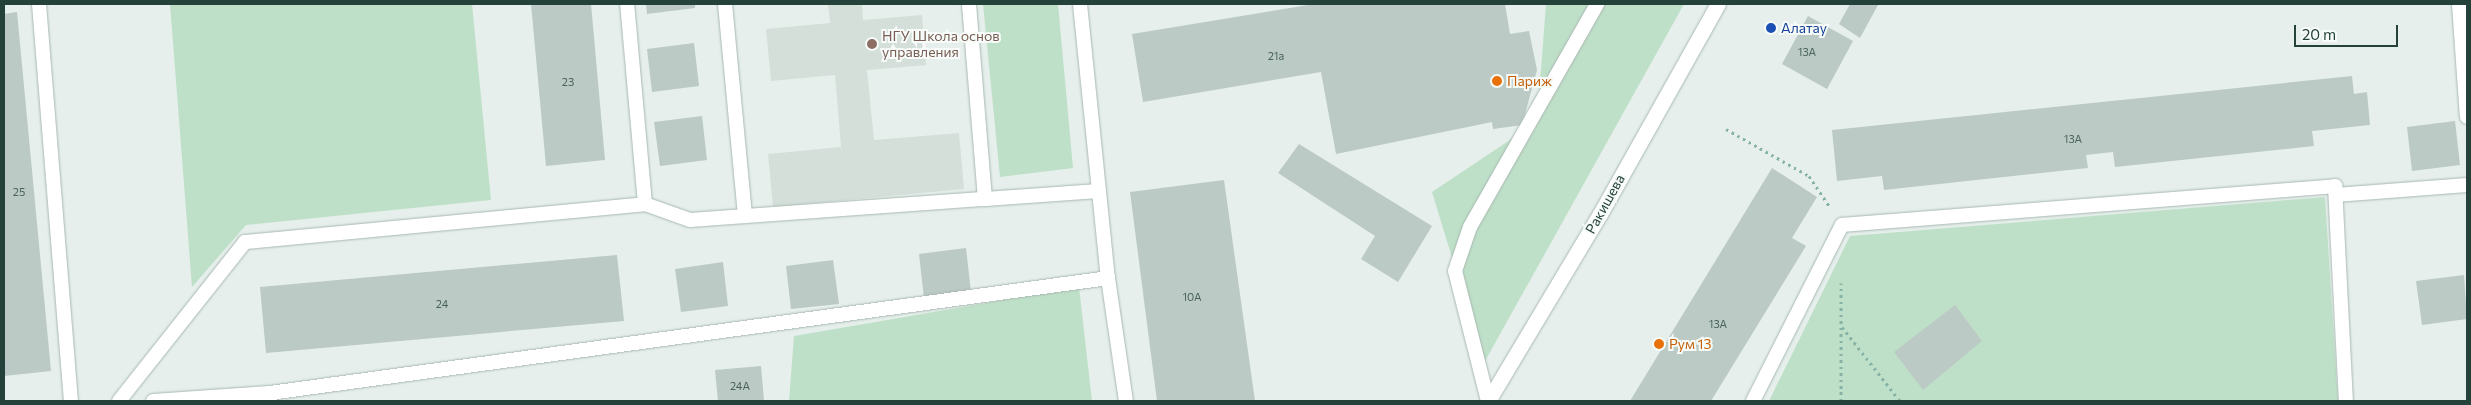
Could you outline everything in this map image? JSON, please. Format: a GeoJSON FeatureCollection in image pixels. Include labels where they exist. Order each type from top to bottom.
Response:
{"type":"FeatureCollection","features":[{"type":"Feature","properties":{"kind":"street","name":"Ракишева"},"geometry":{"type":"LineString","coordinates":[[1488,401],[1600,214],[1718,4]]}},
{"type":"Feature","properties":{"kind":"lane"},"geometry":{"type":"LineString","coordinates":[[39,4],[70,401]]}},
{"type":"Feature","properties":{"kind":"lane"},"geometry":{"type":"LineString","coordinates":[[627,4],[645,204]]}},
{"type":"Feature","properties":{"kind":"lane"},"geometry":{"type":"LineString","coordinates":[[725,4],[745,216]]}},
{"type":"Feature","properties":{"kind":"lane"},"geometry":{"type":"LineString","coordinates":[[969,4],[985,199]]}},
{"type":"Feature","properties":{"kind":"lane"},"geometry":{"type":"LineString","coordinates":[[1080,4],[1108,278],[1126,401]]}},
{"type":"Feature","properties":{"kind":"lane"},"geometry":{"type":"LineString","coordinates":[[1488,401],[1454,271],[1470,227],[1596,4]]}},
{"type":"Feature","properties":{"kind":"lane"},"geometry":{"type":"LineString","coordinates":[[2459,4],[2467,117]]}},
{"type":"Feature","properties":{"kind":"lane"},"geometry":{"type":"LineString","coordinates":[[2336,195],[2467,185]]}},
{"type":"Feature","properties":{"kind":"lane"},"geometry":{"type":"LineString","coordinates":[[1753,401],[1842,225],[2335,186],[2346,401]]}},
{"type":"Feature","properties":{"kind":"lane"},"geometry":{"type":"LineString","coordinates":[[119,401],[245,242],[645,204],[690,220],[1099,191]]}},
{"type":"Feature","properties":{"kind":"lane"},"geometry":{"type":"LineString","coordinates":[[153,401],[270,397],[1108,278]]}},
{"type":"Feature","properties":{"kind":"path"},"geometry":{"type":"LineString","coordinates":[[1841,326],[1900,401]]}},
{"type":"Feature","properties":{"kind":"shaded area"},"geometry":{"type":"Polygon","coordinates":[[[828,4],[862,4],[863,20],[922,15],[926,65],[867,70],[874,140],[959,133],[964,189],[773,207],[768,154],[841,147],[835,75],[771,81],[766,29],[830,23],[828,4]]]}},
{"type":"Feature","properties":{"kind":"green space"},"geometry":{"type":"Polygon","coordinates":[[[170,4],[472,4],[491,200],[246,225],[192,287],[170,4]]]}},
{"type":"Feature","properties":{"kind":"green space"},"geometry":{"type":"Polygon","coordinates":[[[983,4],[1058,4],[1073,168],[1000,177],[983,4]]]}},
{"type":"Feature","properties":{"kind":"green space"},"geometry":{"type":"Polygon","coordinates":[[[1546,4],[1684,4],[1484,363],[1432,192],[1537,122],[1546,4]]]}},
{"type":"Feature","properties":{"kind":"green space"},"geometry":{"type":"Polygon","coordinates":[[[2325,197],[2338,401],[1769,401],[1850,236],[2325,197]]]}},
{"type":"Feature","properties":{"kind":"green space"},"geometry":{"type":"Polygon","coordinates":[[[1079,287],[1092,401],[789,401],[794,336],[1079,287]]]}},
{"type":"Feature","properties":{"kind":"building"},"geometry":{"type":"Polygon","coordinates":[[[531,4],[591,4],[605,160],[546,166],[531,4]]]}},
{"type":"Feature","properties":{"kind":"building"},"geometry":{"type":"Polygon","coordinates":[[[646,4],[695,4],[695,8],[647,14],[646,4]]]}},
{"type":"Feature","properties":{"kind":"building"},"geometry":{"type":"Polygon","coordinates":[[[1314,4],[1505,4],[1510,34],[1529,31],[1537,70],[1522,125],[1493,129],[1492,122],[1336,154],[1321,72],[1143,102],[1132,34],[1314,4]]]}},
{"type":"Feature","properties":{"kind":"building"},"geometry":{"type":"Polygon","coordinates":[[[1850,4],[1878,5],[1860,38],[1839,24],[1850,4]]]}},
{"type":"Feature","properties":{"kind":"building"},"geometry":{"type":"Polygon","coordinates":[[[17,12],[51,371],[4,376],[4,14],[17,12]]]}},
{"type":"Feature","properties":{"kind":"building"},"geometry":{"type":"Polygon","coordinates":[[[1808,16],[1853,41],[1827,89],[1782,64],[1808,16]]]}},
{"type":"Feature","properties":{"kind":"building"},"geometry":{"type":"Polygon","coordinates":[[[694,43],[699,86],[652,92],[647,49],[694,43]]]}},
{"type":"Feature","properties":{"kind":"building"},"geometry":{"type":"Polygon","coordinates":[[[2352,76],[2354,94],[2367,92],[2370,125],[2312,131],[2314,146],[2115,167],[2113,152],[2086,155],[2088,168],[1884,190],[1882,176],[1837,181],[1832,130],[2352,76]]]}},
{"type":"Feature","properties":{"kind":"building"},"geometry":{"type":"Polygon","coordinates":[[[702,116],[707,160],[660,166],[654,122],[702,116]]]}},
{"type":"Feature","properties":{"kind":"building"},"geometry":{"type":"Polygon","coordinates":[[[2455,121],[2460,165],[2412,171],[2407,127],[2455,121]]]}},
{"type":"Feature","properties":{"kind":"building"},"geometry":{"type":"Polygon","coordinates":[[[1299,144],[1432,226],[1398,282],[1361,259],[1375,236],[1278,173],[1299,144]]]}},
{"type":"Feature","properties":{"kind":"building"},"geometry":{"type":"Polygon","coordinates":[[[1772,168],[1817,197],[1792,238],[1806,246],[1711,401],[1630,401],[1772,168]]]}},
{"type":"Feature","properties":{"kind":"building"},"geometry":{"type":"Polygon","coordinates":[[[1224,180],[1255,401],[1157,401],[1130,192],[1224,180]]]}},
{"type":"Feature","properties":{"kind":"building"},"geometry":{"type":"Polygon","coordinates":[[[966,248],[971,292],[924,298],[919,254],[966,248]]]}},
{"type":"Feature","properties":{"kind":"building"},"geometry":{"type":"Polygon","coordinates":[[[617,255],[624,321],[266,353],[260,287],[617,255]]]}},
{"type":"Feature","properties":{"kind":"building"},"geometry":{"type":"Polygon","coordinates":[[[833,260],[839,304],[791,309],[786,266],[833,260]]]}},
{"type":"Feature","properties":{"kind":"building"},"geometry":{"type":"Polygon","coordinates":[[[723,262],[728,306],[681,312],[675,269],[723,262]]]}},
{"type":"Feature","properties":{"kind":"building"},"geometry":{"type":"Polygon","coordinates":[[[2464,275],[2467,319],[2422,325],[2416,281],[2464,275]]]}},
{"type":"Feature","properties":{"kind":"building"},"geometry":{"type":"Polygon","coordinates":[[[1955,305],[1982,341],[1923,390],[1894,352],[1955,305]]]}},
{"type":"Feature","properties":{"kind":"building"},"geometry":{"type":"Polygon","coordinates":[[[761,366],[764,401],[718,401],[715,370],[761,366]]]}},
{"type":"Feature","properties":{"kind":"place","name":"Алатау"},"geometry":{"type":"Point","coordinates":[1771,28]}},
{"type":"Feature","properties":{"kind":"place","name":"НГУ Школа основ управления"},"geometry":{"type":"Point","coordinates":[872,44]}},
{"type":"Feature","properties":{"kind":"place","name":"Париж"},"geometry":{"type":"Point","coordinates":[1497,81]}},
{"type":"Feature","properties":{"kind":"place","name":"Рум 13"},"geometry":{"type":"Point","coordinates":[1659,344]}}]}
